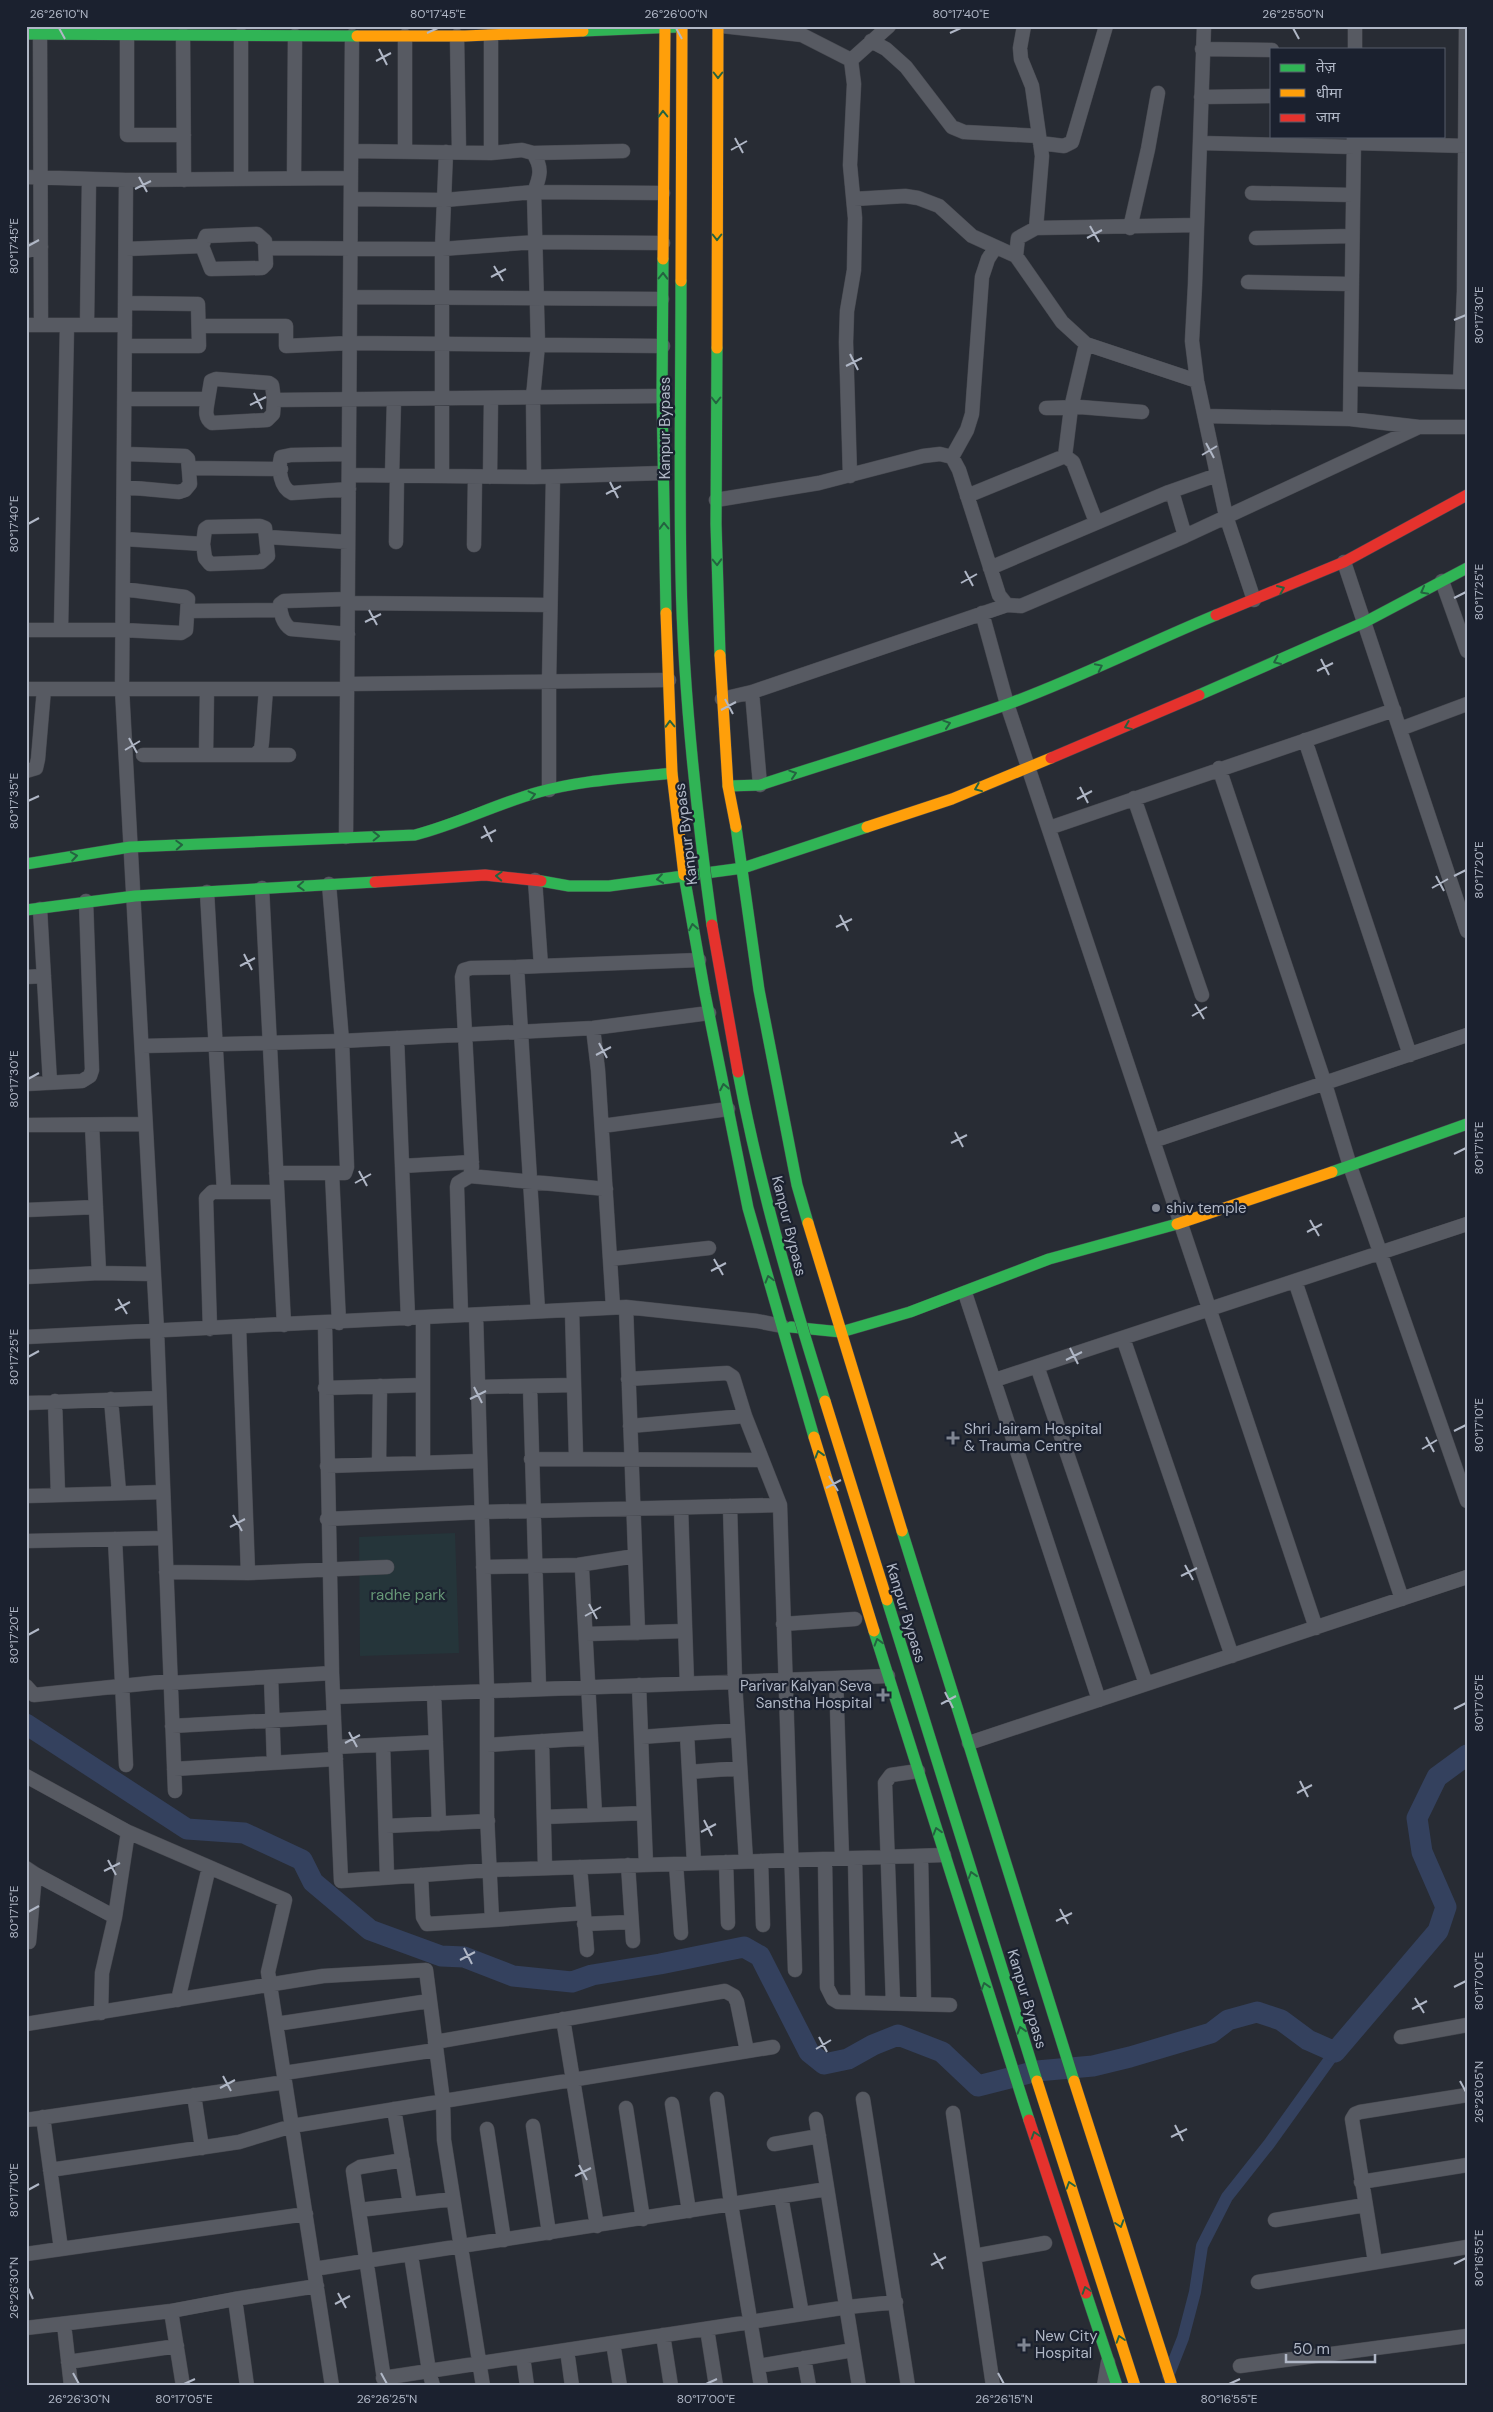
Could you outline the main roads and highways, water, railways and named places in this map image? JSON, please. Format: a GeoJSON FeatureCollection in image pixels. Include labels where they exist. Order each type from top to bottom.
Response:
{"type":"FeatureCollection","features":[{"type":"Feature","properties":{"kind":"main road"},"geometry":{"type":"LineString","coordinates":[[665,26],[662,396],[672,772],[684,876],[709,1013],[748,1208],[792,1367],[944,1855],[1117,2386]]}},
{"type":"Feature","properties":{"kind":"main road","name":"Kanpur Bypass"},"geometry":{"type":"LineString","coordinates":[[682,26],[680,487],[689,729],[699,827],[718,966],[748,1125],[786,1277],[1063,2163],[1135,2386]]}},
{"type":"Feature","properties":{"kind":"main road"},"geometry":{"type":"LineString","coordinates":[[42,32],[92,30],[127,35],[458,36],[586,28],[693,26]]}},
{"type":"Feature","properties":{"kind":"main road"},"geometry":{"type":"LineString","coordinates":[[720,26],[716,500],[722,699],[728,786],[743,868],[759,990],[797,1184],[840,1332],[1064,2049],[1172,2386]]}},
{"type":"Feature","properties":{"kind":"main road"},"geometry":{"type":"LineString","coordinates":[[728,786],[760,785],[1007,704],[1087,673],[1148,643],[1344,562],[1467,496]]}},
{"type":"Feature","properties":{"kind":"main road"},"geometry":{"type":"LineString","coordinates":[[33,909],[135,896],[485,876],[534,880],[569,886],[610,886],[743,868],[952,798],[1158,714],[1365,622],[1467,568]]}},
{"type":"Feature","properties":{"kind":"main road"},"geometry":{"type":"LineString","coordinates":[[26,864],[130,847],[346,837],[415,836],[444,829],[521,797],[549,790],[672,772]]}},
{"type":"Feature","properties":{"kind":"main road","name":"Kanpur Bypass"},"geometry":{"type":"LineString","coordinates":[[719,862],[722,880]]}},
{"type":"Feature","properties":{"kind":"main road"},"geometry":{"type":"LineString","coordinates":[[782,1326],[840,1332],[910,1312],[1049,1258],[1181,1223],[1467,1124]]}},
{"type":"Feature","properties":{"kind":"main road"},"geometry":{"type":"LineString","coordinates":[[816,1321],[822,1339]]}},
{"type":"Feature","properties":{"kind":"waterway"},"geometry":{"type":"LineString","coordinates":[[26,1724],[187,1829],[244,1833],[302,1860],[313,1882],[370,1930],[441,1956],[464,1957],[513,1976],[572,1982],[592,1975],[660,1964],[744,1947],[760,1956],[809,2052],[824,2064],[848,2059],[873,2045],[898,2035],[942,2052],[978,2086],[1037,2071],[1093,2066],[1130,2057],[1211,2033],[1228,2020],[1257,2012],[1281,2020],[1308,2040],[1335,2052],[1438,1931],[1446,1907],[1422,1852],[1417,1818],[1437,1777],[1467,1755]]}},
{"type":"Feature","properties":{"kind":"waterway"},"geometry":{"type":"LineString","coordinates":[[1168,2376],[1183,2338],[1195,2292],[1202,2246],[1227,2197],[1269,2144],[1335,2052]]}},
{"type":"Feature","properties":{"kind":"place","name":"shiv temple"},"geometry":{"type":"Point","coordinates":[1156,1208]}},
{"type":"Feature","properties":{"kind":"place","name":"Shri Jairam Hospital & Trauma Centre"},"geometry":{"type":"Point","coordinates":[953,1438]}},
{"type":"Feature","properties":{"kind":"place","name":"Parivar Kalyan Seva Sanstha Hospital"},"geometry":{"type":"Point","coordinates":[883,1695]}},
{"type":"Feature","properties":{"kind":"place","name":"New City Hospital"},"geometry":{"type":"Point","coordinates":[1024,2345]}},
{"type":"Feature","properties":{"kind":"park label","name":"radhe park"},"geometry":{"type":"Point","coordinates":[408,1595]}}]}
